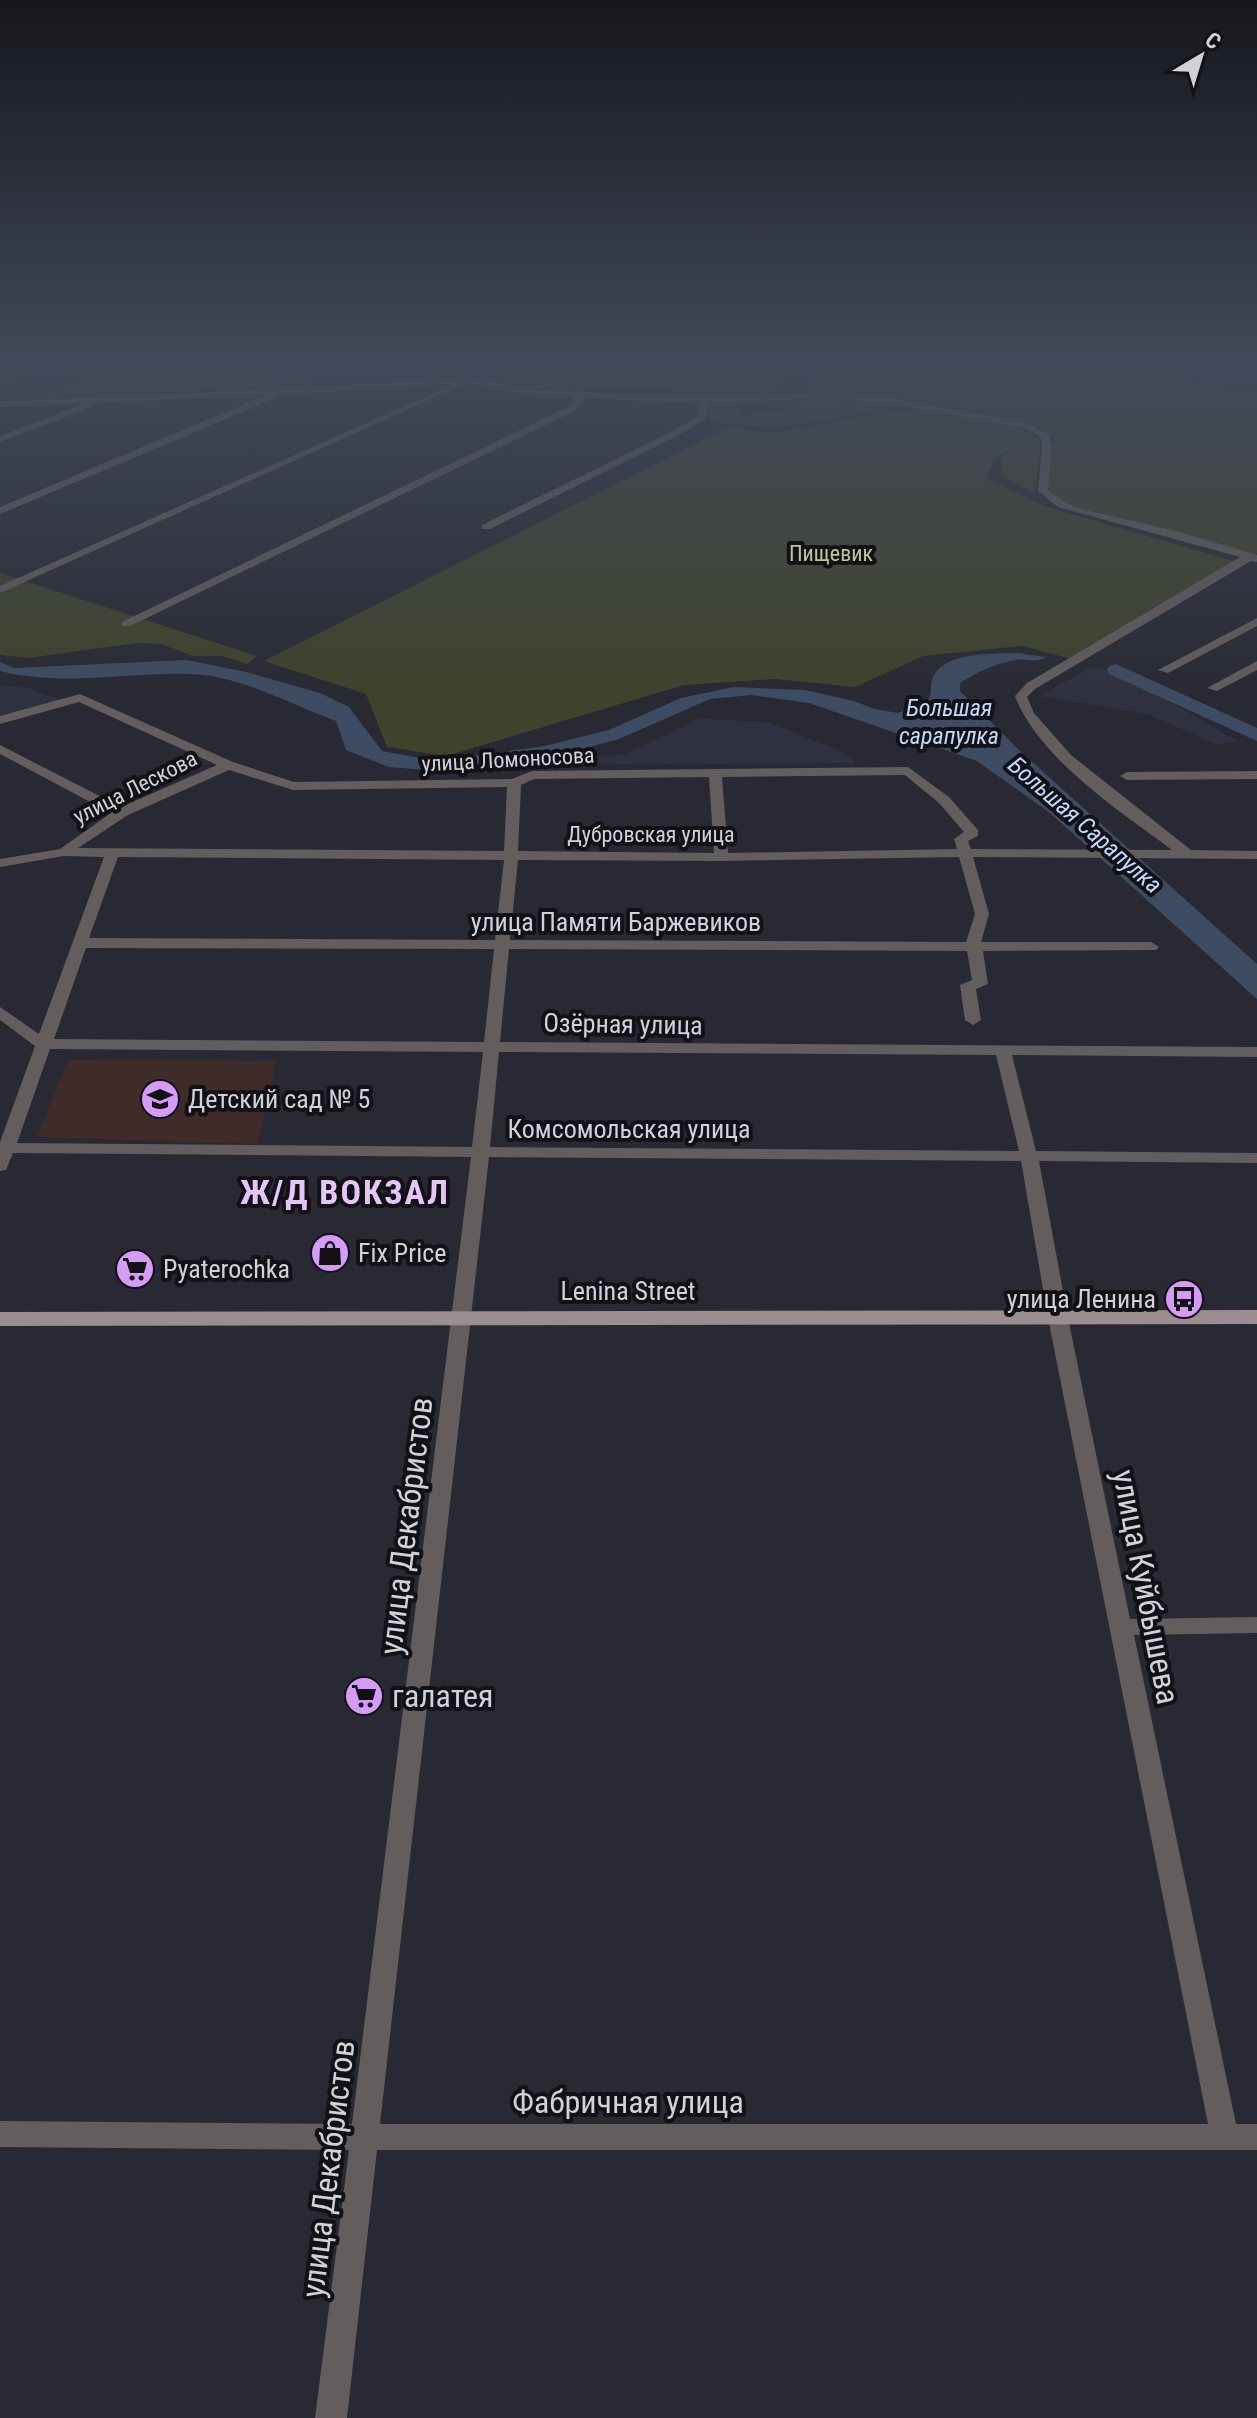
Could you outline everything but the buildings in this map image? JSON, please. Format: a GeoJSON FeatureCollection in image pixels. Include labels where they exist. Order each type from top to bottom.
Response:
{"type":"FeatureCollection","features":[{"type":"Feature","properties":{"kind":"main road","name":"Lenina Street"},"geometry":{"type":"LineString","coordinates":[[0,1319],[1257,1317]]}},
{"type":"Feature","properties":{"kind":"street"},"geometry":{"type":"LineString","coordinates":[[0,511],[91,473]]}},
{"type":"Feature","properties":{"kind":"street"},"geometry":{"type":"LineString","coordinates":[[1,590],[261,473]]}},
{"type":"Feature","properties":{"kind":"street"},"geometry":{"type":"LineString","coordinates":[[126,624],[440,473]]}},
{"type":"Feature","properties":{"kind":"street"},"geometry":{"type":"LineString","coordinates":[[486,527],[595,473]]}},
{"type":"Feature","properties":{"kind":"street"},"geometry":{"type":"LineString","coordinates":[[1045,473],[1043,491],[1062,505],[1172,533],[1252,558]]}},
{"type":"Feature","properties":{"kind":"street"},"geometry":{"type":"LineString","coordinates":[[1188,855],[1130,813],[1045,736],[1024,710],[1021,696],[1031,686],[1252,558]]}},
{"type":"Feature","properties":{"kind":"street"},"geometry":{"type":"LineString","coordinates":[[1164,670],[1257,621]]}},
{"type":"Feature","properties":{"kind":"street"},"geometry":{"type":"LineString","coordinates":[[1213,688],[1257,665]]}},
{"type":"Feature","properties":{"kind":"street","name":"улица Ломоносова"},"geometry":{"type":"LineString","coordinates":[[0,720],[80,698],[228,765],[293,786],[514,783],[532,775],[908,771],[944,800],[973,833],[961,839],[964,853]]}},
{"type":"Feature","properties":{"kind":"street"},"geometry":{"type":"LineString","coordinates":[[0,749],[122,813]]}},
{"type":"Feature","properties":{"kind":"street","name":"улица Лескова"},"geometry":{"type":"LineString","coordinates":[[64,852],[80,837],[122,813],[228,765]]}},
{"type":"Feature","properties":{"kind":"street"},"geometry":{"type":"LineString","coordinates":[[715,773],[721,857]]}},
{"type":"Feature","properties":{"kind":"street"},"geometry":{"type":"LineString","coordinates":[[1127,776],[1257,775]]}},
{"type":"Feature","properties":{"kind":"street","name":"улица Декабристов"},"geometry":{"type":"LineString","coordinates":[[331,2418],[463,1319],[512,855],[514,783]]}},
{"type":"Feature","properties":{"kind":"street","name":"Дубровская улица"},"geometry":{"type":"LineString","coordinates":[[0,863],[64,852],[721,857],[964,853],[1257,855]]}},
{"type":"Feature","properties":{"kind":"street"},"geometry":{"type":"LineString","coordinates":[[0,1166],[113,852]]}},
{"type":"Feature","properties":{"kind":"street"},"geometry":{"type":"LineString","coordinates":[[964,853],[982,914],[973,937],[980,984],[968,985],[973,1020]]}},
{"type":"Feature","properties":{"kind":"street","name":"улица Памяти Баржевиков"},"geometry":{"type":"LineString","coordinates":[[81,943],[1151,947]]}},
{"type":"Feature","properties":{"kind":"street"},"geometry":{"type":"LineString","coordinates":[[0,1012],[42,1044]]}},
{"type":"Feature","properties":{"kind":"street","name":"Озёрная улица"},"geometry":{"type":"LineString","coordinates":[[42,1044],[1257,1052]]}},
{"type":"Feature","properties":{"kind":"street","name":"улица Куйбышева"},"geometry":{"type":"LineString","coordinates":[[1003,1052],[1029,1157],[1058,1318],[1224,2135]]}},
{"type":"Feature","properties":{"kind":"street","name":"Комсомольская улица"},"geometry":{"type":"LineString","coordinates":[[4,1148],[1257,1158]]}},
{"type":"Feature","properties":{"kind":"street"},"geometry":{"type":"LineString","coordinates":[[1121,1627],[1257,1625]]}},
{"type":"Feature","properties":{"kind":"street","name":"Фабричная улица"},"geometry":{"type":"LineString","coordinates":[[0,2134],[1257,2137]]}},
{"type":"Feature","properties":{"kind":"shaded area"},"geometry":{"type":"Polygon","coordinates":[[[1091,667],[1118,673],[1240,742],[1216,744],[1147,714],[1040,696],[1091,667]]]}},
{"type":"Feature","properties":{"kind":"shaded area"},"geometry":{"type":"Polygon","coordinates":[[[0,686],[25,687],[63,701],[0,718],[0,686]]]}},
{"type":"Feature","properties":{"kind":"shaded area"},"geometry":{"type":"Polygon","coordinates":[[[699,718],[770,723],[850,755],[855,763],[586,765],[584,757],[626,754],[699,718]]]}},
{"type":"Feature","properties":{"kind":"shaded area","name":"Детский сад № 5"},"geometry":{"type":"Polygon","coordinates":[[[68,1060],[276,1061],[258,1144],[37,1137],[68,1060]]]}},
{"type":"Feature","properties":{"kind":"green space","name":"Пищевик"},"geometry":{"type":"Polygon","coordinates":[[[638,473],[989,473],[986,478],[1044,506],[1240,563],[1072,659],[1023,646],[923,656],[855,687],[775,679],[684,685],[446,756],[387,747],[366,694],[264,661],[638,473]]]}},
{"type":"Feature","properties":{"kind":"green space","name":"Пищевик"},"geometry":{"type":"Polygon","coordinates":[[[1002,473],[1037,473],[1035,493],[1002,477],[1002,473]]]}},
{"type":"Feature","properties":{"kind":"green space"},"geometry":{"type":"Polygon","coordinates":[[[1048,473],[1257,473],[1257,553],[1252,558],[1081,512],[1046,492],[1048,473]]]}},
{"type":"Feature","properties":{"kind":"green space"},"geometry":{"type":"Polygon","coordinates":[[[0,573],[257,656],[247,664],[222,656],[193,656],[161,644],[137,643],[28,658],[0,655],[0,573]]]}},
{"type":"Feature","properties":{"kind":"water","name":"Большая сарапулка"},"geometry":{"type":"Polygon","coordinates":[[[1018,653],[1046,657],[994,666],[960,683],[960,691],[1020,751],[1257,964],[1257,999],[1050,813],[977,761],[809,703],[752,695],[710,699],[619,739],[582,749],[452,772],[389,767],[346,750],[336,721],[228,680],[190,674],[47,678],[0,671],[0,662],[14,668],[187,660],[246,672],[320,693],[349,707],[382,751],[436,761],[545,746],[609,730],[681,698],[734,687],[805,690],[898,713],[929,699],[934,675],[950,662],[973,655],[1018,653]]]}},
{"type":"Feature","properties":{"kind":"waterway","name":"Большая Сарапулка"},"geometry":{"type":"LineString","coordinates":[[1116,670],[1257,735]]}},
{"type":"Feature","properties":{"kind":"place","name":"Детский сад № 5"},"geometry":{"type":"Point","coordinates":[160,1099]}},
{"type":"Feature","properties":{"kind":"place","name":"Fix Price"},"geometry":{"type":"Point","coordinates":[330,1253]}},
{"type":"Feature","properties":{"kind":"place","name":"Pyaterochka"},"geometry":{"type":"Point","coordinates":[135,1269]}},
{"type":"Feature","properties":{"kind":"place","name":"улица Ленина"},"geometry":{"type":"Point","coordinates":[1184,1299]}},
{"type":"Feature","properties":{"kind":"place","name":"галатея"},"geometry":{"type":"Point","coordinates":[364,1696]}},
{"type":"Feature","properties":{"kind":"district","name":"Ж/Д ВОКЗАЛ"},"geometry":{"type":"Point","coordinates":[345,1192]}}]}
